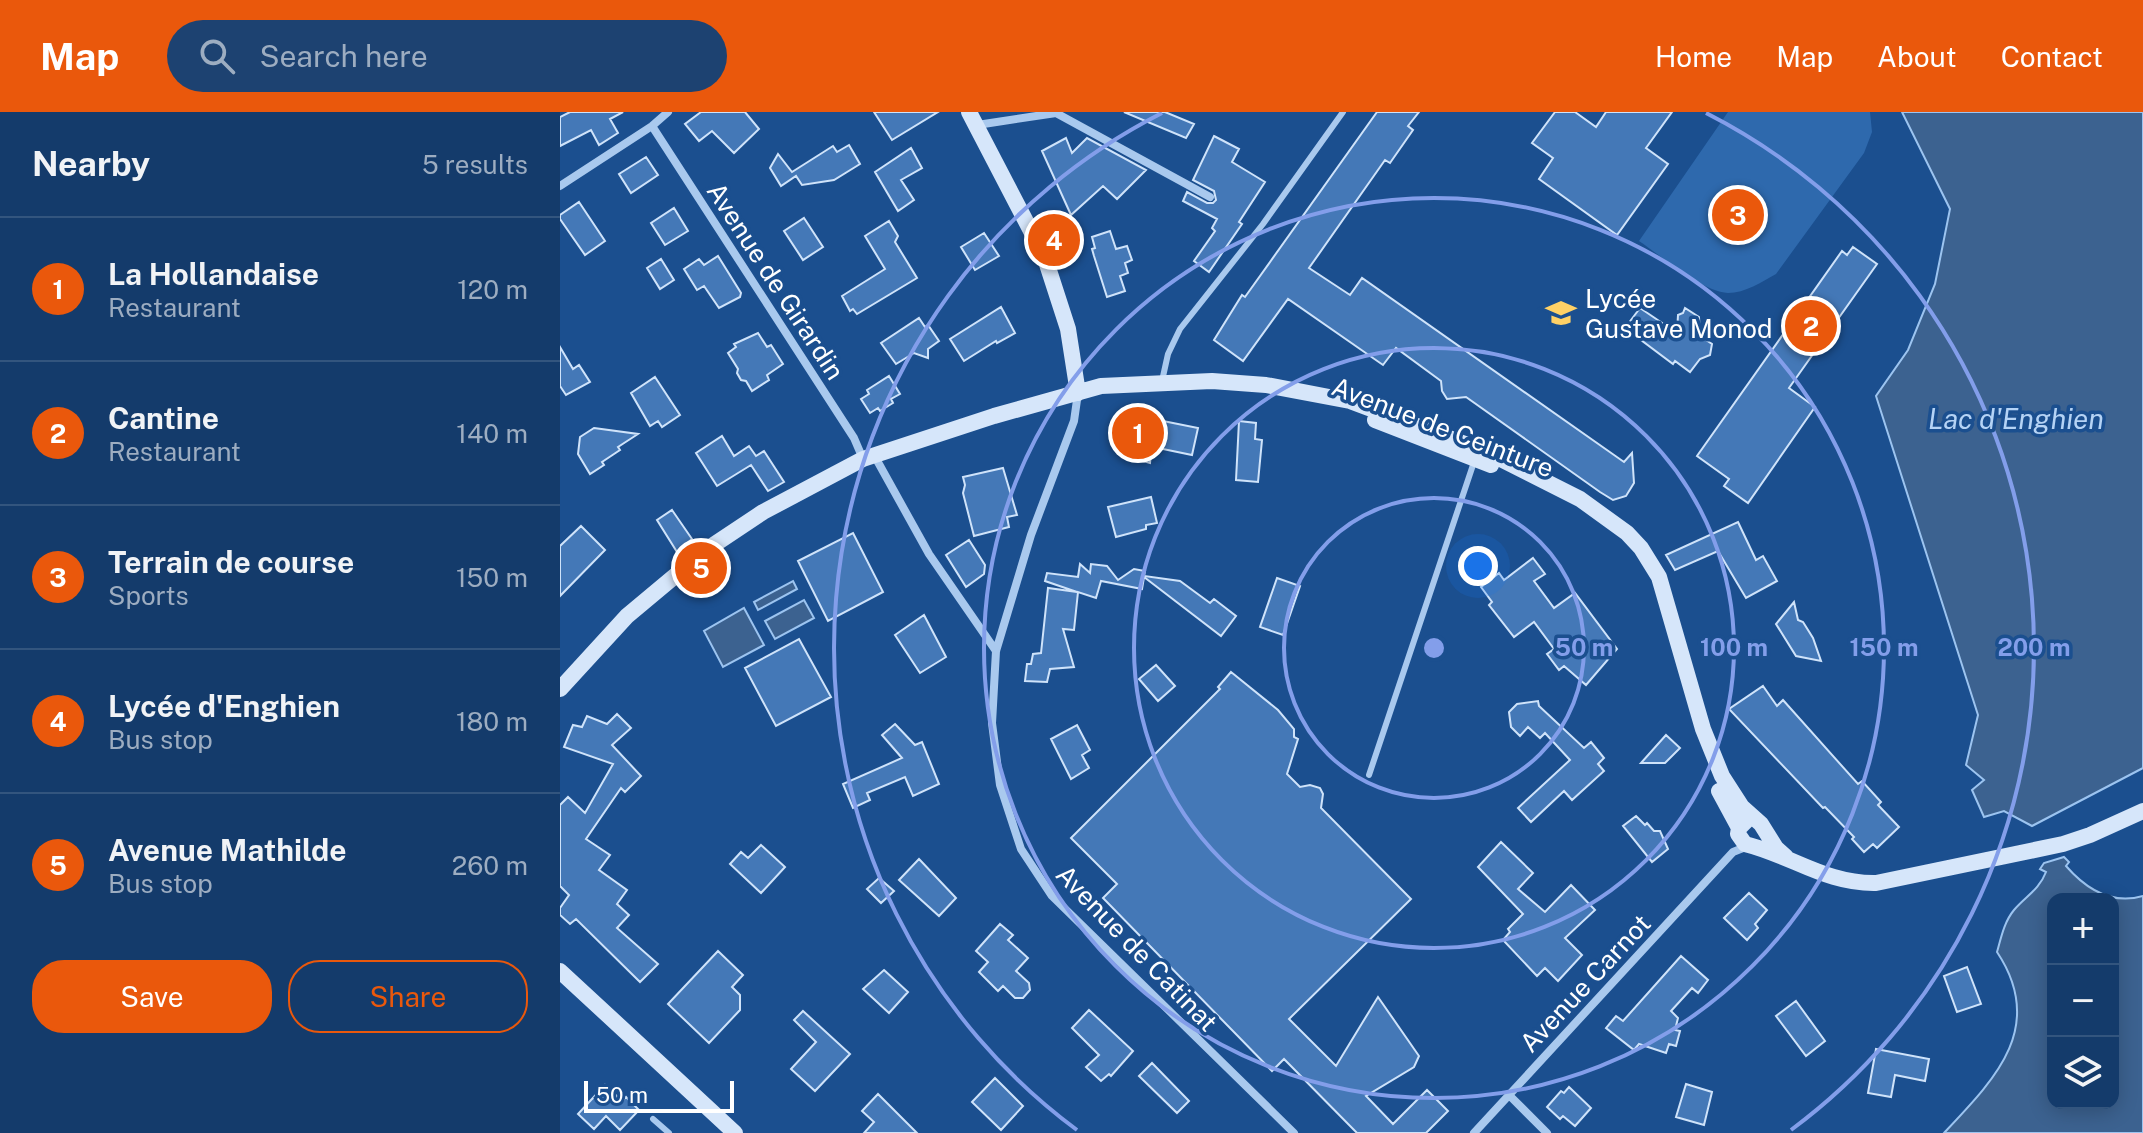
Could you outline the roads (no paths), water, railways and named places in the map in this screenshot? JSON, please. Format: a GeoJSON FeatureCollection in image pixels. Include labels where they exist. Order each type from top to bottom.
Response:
{"type":"FeatureCollection","features":[{"type":"Feature","properties":{"kind":"street"},"geometry":{"type":"LineString","coordinates":[[560,186],[652,126],[668,112]]}},
{"type":"Feature","properties":{"kind":"street"},"geometry":{"type":"LineString","coordinates":[[1078,393],[1068,329],[1045,258],[972,118],[1056,113],[1210,197]]}},
{"type":"Feature","properties":{"kind":"street","name":"Avenue de Girardin"},"geometry":{"type":"LineString","coordinates":[[652,126],[929,554],[996,651]]}},
{"type":"Feature","properties":{"kind":"street","name":"Avenue de Ceinture"},"geometry":{"type":"LineString","coordinates":[[560,689],[627,616],[706,550],[763,512],[869,457],[994,416],[1101,386],[1212,381],[1292,389],[1350,401],[1489,453],[1556,486],[1605,516],[1641,548],[1659,577],[1713,756],[1722,776],[1742,807],[1786,857]]}},
{"type":"Feature","properties":{"kind":"street","name":"Avenue de Ceinture"},"geometry":{"type":"LineString","coordinates":[[1161,385],[1269,395],[1353,412],[1520,478],[1563,500],[1605,527],[1636,556],[1655,589],[1702,751],[1739,829]]}},
{"type":"Feature","properties":{"kind":"street","name":"Avenue de Catinat"},"geometry":{"type":"LineString","coordinates":[[1078,393],[1074,421],[1031,535],[996,651],[992,723],[1000,785],[1021,849],[1052,896],[1294,1133]]}},
{"type":"Feature","properties":{"kind":"street","name":"Avenue de Ceinture"},"geometry":{"type":"LineString","coordinates":[[1750,846],[1786,857],[1834,879],[1876,883],[2063,844],[2143,811]]}},
{"type":"Feature","properties":{"kind":"street"},"geometry":{"type":"LineString","coordinates":[[1746,821],[1759,824],[1762,839],[1750,846],[1741,840],[1739,829],[1746,821]]}},
{"type":"Feature","properties":{"kind":"street","name":"Avenue Carnot"},"geometry":{"type":"LineString","coordinates":[[1726,860],[1739,829]]}},
{"type":"Feature","properties":{"kind":"street","name":"Avenue Carnot"},"geometry":{"type":"LineString","coordinates":[[1474,1133],[1733,852],[1750,846]]}},
{"type":"Feature","properties":{"kind":"street"},"geometry":{"type":"LineString","coordinates":[[560,971],[735,1133]]}},
{"type":"Feature","properties":{"kind":"street"},"geometry":{"type":"LineString","coordinates":[[1509,1095],[1547,1133]]}},
{"type":"Feature","properties":{"kind":"lane"},"geometry":{"type":"LineString","coordinates":[[1161,385],[1168,354],[1180,329],[1263,224],[1343,112]]}},
{"type":"Feature","properties":{"kind":"lane"},"geometry":{"type":"LineString","coordinates":[[1369,775],[1475,459]]}},
{"type":"Feature","properties":{"kind":"lane"},"geometry":{"type":"LineString","coordinates":[[653,1119],[669,1133]]}},
{"type":"Feature","properties":{"kind":"water","name":"Lac d'Enghien"},"geometry":{"type":"Polygon","coordinates":[[[1902,112],[2143,112],[2143,768],[2032,826],[2004,811],[1984,817],[1972,790],[1984,780],[1966,765],[1978,715],[1876,396],[1908,350],[1935,284],[1950,209],[1902,112]]]}},
{"type":"Feature","properties":{"kind":"water"},"geometry":{"type":"Polygon","coordinates":[[[793,581],[797,589],[758,610],[754,602],[793,581]]]}},
{"type":"Feature","properties":{"kind":"water"},"geometry":{"type":"Polygon","coordinates":[[[804,600],[814,618],[775,639],[765,621],[804,600]]]}},
{"type":"Feature","properties":{"kind":"water"},"geometry":{"type":"Polygon","coordinates":[[[744,608],[764,645],[723,667],[704,631],[744,608]]]}},
{"type":"Feature","properties":{"kind":"water"},"geometry":{"type":"Polygon","coordinates":[[[2064,857],[2069,862],[2066,866],[2074,874],[2100,893],[2047,893],[2047,1109],[2119,1109],[2119,898],[2143,896],[2143,1133],[1944,1133],[1996,1072],[2016,1028],[2017,1004],[2011,979],[1997,952],[2011,915],[2043,878],[2046,872],[2040,869],[2044,863],[2064,857]]]}},
{"type":"Feature","properties":{"kind":"place","name":"Terrain de course"},"geometry":{"type":"Point","coordinates":[1738,215]}},
{"type":"Feature","properties":{"kind":"place","name":"Lycée d'Enghien"},"geometry":{"type":"Point","coordinates":[1054,240]}},
{"type":"Feature","properties":{"kind":"place","name":"Lycée Gustave Monod"},"geometry":{"type":"Point","coordinates":[1561,313]}},
{"type":"Feature","properties":{"kind":"place","name":"Cantine"},"geometry":{"type":"Point","coordinates":[1811,326]}},
{"type":"Feature","properties":{"kind":"place","name":"La Hollandaise"},"geometry":{"type":"Point","coordinates":[1138,433]}},
{"type":"Feature","properties":{"kind":"place","name":"Avenue Mathilde"},"geometry":{"type":"Point","coordinates":[701,568]}}]}
